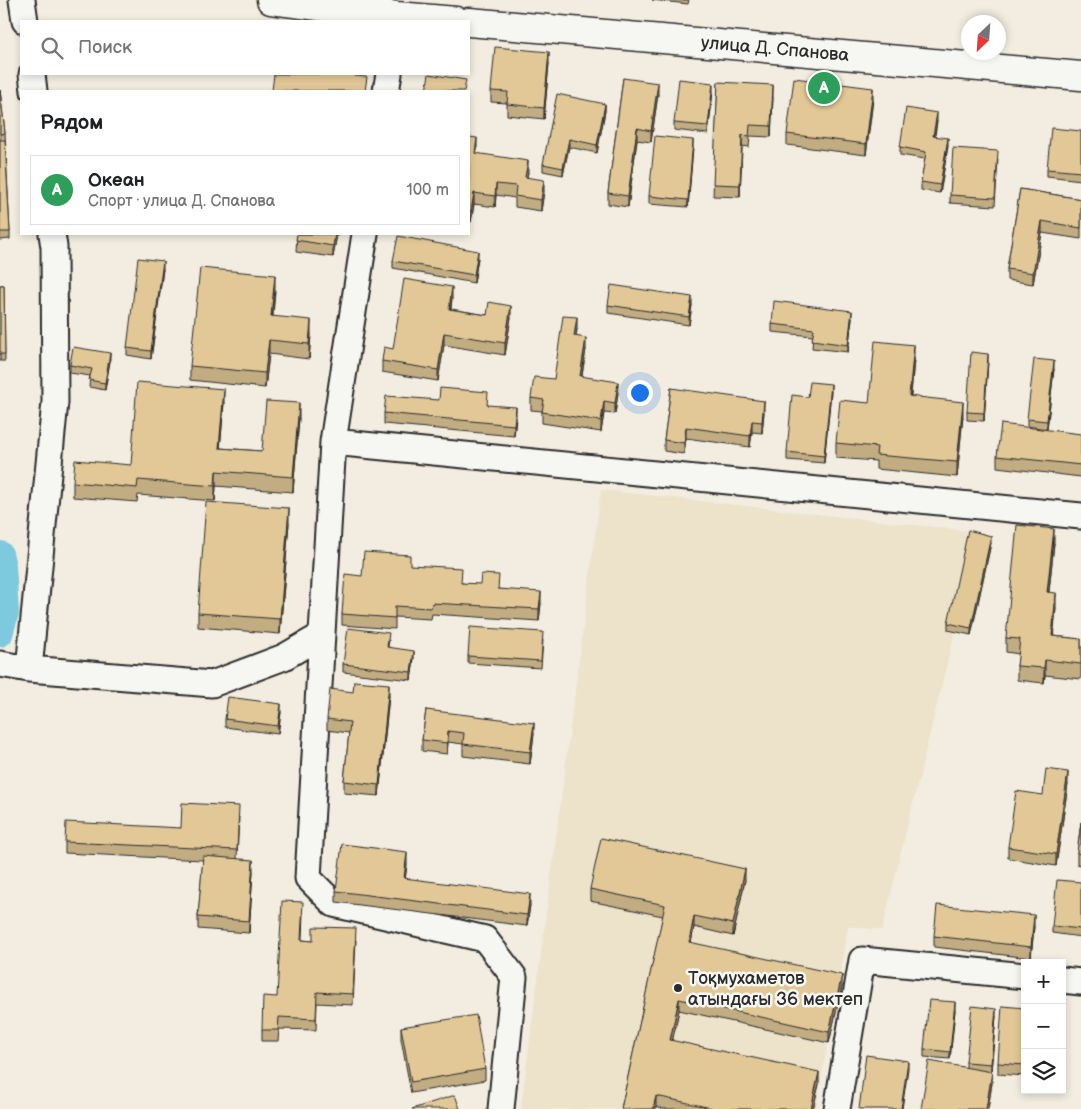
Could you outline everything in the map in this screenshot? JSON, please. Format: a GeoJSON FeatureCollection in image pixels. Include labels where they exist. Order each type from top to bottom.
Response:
{"type":"FeatureCollection","features":[{"type":"Feature","properties":{"kind":"main road"},"geometry":{"type":"LineString","coordinates":[[271,0],[397,19],[426,20]]}},
{"type":"Feature","properties":{"kind":"main road","name":"улица Д. Спанова"},"geometry":{"type":"LineString","coordinates":[[470,22],[1081,76]]}},
{"type":"Feature","properties":{"kind":"street"},"geometry":{"type":"LineString","coordinates":[[22,0],[25,20]]}},
{"type":"Feature","properties":{"kind":"street"},"geometry":{"type":"LineString","coordinates":[[32,75],[34,90]]}},
{"type":"Feature","properties":{"kind":"street"},"geometry":{"type":"LineString","coordinates":[[386,90],[389,75]]}},
{"type":"Feature","properties":{"kind":"street"},"geometry":{"type":"LineString","coordinates":[[30,668],[55,402],[54,246],[52,235]]}},
{"type":"Feature","properties":{"kind":"street"},"geometry":{"type":"LineString","coordinates":[[365,235],[334,442],[308,878],[334,904],[485,939],[514,977],[500,1109]]}},
{"type":"Feature","properties":{"kind":"street"},"geometry":{"type":"LineString","coordinates":[[334,442],[1081,516]]}},
{"type":"Feature","properties":{"kind":"street"},"geometry":{"type":"LineString","coordinates":[[0,664],[212,684],[284,657],[322,635]]}},
{"type":"Feature","properties":{"kind":"street"},"geometry":{"type":"LineString","coordinates":[[837,1109],[862,960],[1021,976]]}},
{"type":"Feature","properties":{"kind":"street"},"geometry":{"type":"LineString","coordinates":[[1066,980],[1081,982]]}},
{"type":"Feature","properties":{"kind":"shaded area"},"geometry":{"type":"Polygon","coordinates":[[[601,490],[979,532],[882,930],[848,926],[816,1109],[521,1109],[601,490]]]}},
{"type":"Feature","properties":{"kind":"building"},"geometry":{"type":"Polygon","coordinates":[[[495,47],[549,52],[544,108],[507,104],[508,92],[491,91],[495,47]]]}},
{"type":"Feature","properties":{"kind":"building"},"geometry":{"type":"Polygon","coordinates":[[[274,75],[355,75],[367,77],[365,90],[272,90],[274,75]]]}},
{"type":"Feature","properties":{"kind":"building"},"geometry":{"type":"Polygon","coordinates":[[[429,75],[466,80],[464,90],[426,90],[429,75]]]}},
{"type":"Feature","properties":{"kind":"building"},"geometry":{"type":"Polygon","coordinates":[[[623,78],[658,83],[651,131],[637,128],[628,196],[608,193],[623,78]]]}},
{"type":"Feature","properties":{"kind":"building"},"geometry":{"type":"Polygon","coordinates":[[[794,78],[873,88],[866,144],[787,134],[794,78]]]}},
{"type":"Feature","properties":{"kind":"building"},"geometry":{"type":"Polygon","coordinates":[[[679,79],[713,83],[708,126],[674,123],[679,79]]]}},
{"type":"Feature","properties":{"kind":"building"},"geometry":{"type":"Polygon","coordinates":[[[718,82],[773,85],[771,126],[750,125],[749,136],[742,135],[740,185],[713,184],[718,82]]]}},
{"type":"Feature","properties":{"kind":"building"},"geometry":{"type":"Polygon","coordinates":[[[0,90],[5,133],[0,134],[0,90]]]}},
{"type":"Feature","properties":{"kind":"building"},"geometry":{"type":"Polygon","coordinates":[[[557,94],[605,104],[597,145],[569,139],[563,168],[543,164],[557,94]]]}},
{"type":"Feature","properties":{"kind":"building"},"geometry":{"type":"Polygon","coordinates":[[[906,108],[937,113],[933,136],[948,138],[940,185],[921,182],[926,152],[900,147],[906,108]]]}},
{"type":"Feature","properties":{"kind":"building"},"geometry":{"type":"Polygon","coordinates":[[[1051,128],[1081,131],[1081,172],[1047,169],[1051,128]]]}},
{"type":"Feature","properties":{"kind":"building"},"geometry":{"type":"Polygon","coordinates":[[[655,136],[693,140],[688,200],[649,196],[655,136]]]}},
{"type":"Feature","properties":{"kind":"building"},"geometry":{"type":"Polygon","coordinates":[[[470,137],[477,138],[475,153],[528,161],[525,177],[544,180],[541,200],[515,196],[516,186],[496,184],[495,196],[474,193],[471,211],[470,137]]]}},
{"type":"Feature","properties":{"kind":"building"},"geometry":{"type":"Polygon","coordinates":[[[0,140],[5,140],[10,232],[0,232],[0,140]]]}},
{"type":"Feature","properties":{"kind":"building"},"geometry":{"type":"Polygon","coordinates":[[[953,148],[998,151],[995,198],[950,195],[953,148]]]}},
{"type":"Feature","properties":{"kind":"building"},"geometry":{"type":"Polygon","coordinates":[[[1020,189],[1081,199],[1081,228],[1042,221],[1033,273],[1007,269],[1020,189]]]}},
{"type":"Feature","properties":{"kind":"building"},"geometry":{"type":"Polygon","coordinates":[[[297,235],[335,235],[333,246],[296,240],[297,235]]]}},
{"type":"Feature","properties":{"kind":"building"},"geometry":{"type":"Polygon","coordinates":[[[398,236],[478,251],[474,275],[393,261],[398,236]]]}},
{"type":"Feature","properties":{"kind":"building"},"geometry":{"type":"Polygon","coordinates":[[[138,258],[163,261],[151,351],[127,348],[138,258]]]}},
{"type":"Feature","properties":{"kind":"building"},"geometry":{"type":"Polygon","coordinates":[[[200,268],[275,275],[271,316],[311,320],[309,344],[269,340],[265,373],[190,366],[200,268]]]}},
{"type":"Feature","properties":{"kind":"building"},"geometry":{"type":"Polygon","coordinates":[[[404,279],[452,287],[449,309],[487,315],[489,302],[511,306],[505,343],[444,333],[438,370],[382,361],[384,347],[393,349],[404,279]]]}},
{"type":"Feature","properties":{"kind":"building"},"geometry":{"type":"Polygon","coordinates":[[[0,285],[4,285],[5,354],[0,354],[0,285]]]}},
{"type":"Feature","properties":{"kind":"building"},"geometry":{"type":"Polygon","coordinates":[[[611,285],[692,297],[689,317],[608,305],[611,285]]]}},
{"type":"Feature","properties":{"kind":"building"},"geometry":{"type":"Polygon","coordinates":[[[774,301],[852,311],[848,345],[812,340],[814,329],[772,324],[774,301]]]}},
{"type":"Feature","properties":{"kind":"building"},"geometry":{"type":"Polygon","coordinates":[[[563,316],[577,317],[574,336],[586,338],[580,376],[618,382],[615,403],[604,401],[601,421],[542,412],[544,400],[531,398],[534,377],[554,379],[563,316]]]}},
{"type":"Feature","properties":{"kind":"building"},"geometry":{"type":"Polygon","coordinates":[[[875,341],[914,345],[909,396],[963,402],[957,462],[876,455],[877,447],[836,443],[840,400],[869,403],[875,341]]]}},
{"type":"Feature","properties":{"kind":"building"},"geometry":{"type":"Polygon","coordinates":[[[73,347],[110,353],[105,383],[89,380],[92,369],[70,365],[73,347]]]}},
{"type":"Feature","properties":{"kind":"building"},"geometry":{"type":"Polygon","coordinates":[[[971,352],[988,354],[984,413],[967,412],[971,352]]]}},
{"type":"Feature","properties":{"kind":"building"},"geometry":{"type":"Polygon","coordinates":[[[1034,359],[1054,361],[1047,421],[1027,419],[1034,359]]]}},
{"type":"Feature","properties":{"kind":"building"},"geometry":{"type":"Polygon","coordinates":[[[137,382],[224,389],[219,448],[262,451],[266,401],[299,403],[293,477],[216,471],[215,486],[138,480],[137,488],[73,482],[75,460],[131,465],[137,382]]]}},
{"type":"Feature","properties":{"kind":"building"},"geometry":{"type":"Polygon","coordinates":[[[810,382],[831,384],[824,456],[787,452],[792,395],[808,397],[810,382]]]}},
{"type":"Feature","properties":{"kind":"building"},"geometry":{"type":"Polygon","coordinates":[[[440,388],[488,392],[487,405],[516,407],[514,425],[384,413],[386,396],[439,400],[440,388]]]}},
{"type":"Feature","properties":{"kind":"building"},"geometry":{"type":"Polygon","coordinates":[[[671,388],[764,401],[762,422],[752,421],[750,436],[686,427],[684,443],[664,440],[671,388]]]}},
{"type":"Feature","properties":{"kind":"building"},"geometry":{"type":"Polygon","coordinates":[[[1001,424],[1081,434],[1081,465],[997,456],[1001,424]]]}},
{"type":"Feature","properties":{"kind":"building"},"geometry":{"type":"Polygon","coordinates":[[[206,502],[289,508],[280,619],[198,613],[206,502]]]}},
{"type":"Feature","properties":{"kind":"building"},"geometry":{"type":"Polygon","coordinates":[[[1017,525],[1054,529],[1047,592],[1056,593],[1052,636],[1081,639],[1081,664],[1045,660],[1044,668],[1017,666],[1020,639],[1006,638],[1017,525]]]}},
{"type":"Feature","properties":{"kind":"building"},"geometry":{"type":"Polygon","coordinates":[[[968,530],[991,536],[971,628],[948,623],[968,530]]]}},
{"type":"Feature","properties":{"kind":"building"},"geometry":{"type":"Polygon","coordinates":[[[364,552],[410,555],[410,565],[462,568],[461,583],[480,584],[481,574],[499,575],[498,589],[541,592],[539,609],[432,603],[431,608],[395,606],[395,618],[342,614],[345,574],[362,576],[364,552]]]}},
{"type":"Feature","properties":{"kind":"building"},"geometry":{"type":"Polygon","coordinates":[[[470,627],[543,632],[541,661],[468,656],[470,627]]]}},
{"type":"Feature","properties":{"kind":"building"},"geometry":{"type":"Polygon","coordinates":[[[348,628],[389,633],[387,647],[414,651],[411,672],[343,664],[348,628]]]}},
{"type":"Feature","properties":{"kind":"building"},"geometry":{"type":"Polygon","coordinates":[[[354,681],[389,684],[379,785],[344,781],[350,722],[327,719],[330,689],[353,692],[354,681]]]}},
{"type":"Feature","properties":{"kind":"building"},"geometry":{"type":"Polygon","coordinates":[[[228,697],[281,704],[278,726],[225,719],[228,697]]]}},
{"type":"Feature","properties":{"kind":"building"},"geometry":{"type":"Polygon","coordinates":[[[426,710],[534,723],[530,752],[463,744],[464,733],[448,731],[447,743],[422,740],[426,710]]]}},
{"type":"Feature","properties":{"kind":"building"},"geometry":{"type":"Polygon","coordinates":[[[1046,769],[1068,772],[1056,854],[1008,847],[1016,791],[1043,795],[1046,769]]]}},
{"type":"Feature","properties":{"kind":"building"},"geometry":{"type":"Polygon","coordinates":[[[182,803],[239,806],[237,850],[65,842],[66,822],[181,828],[182,803]]]}},
{"type":"Feature","properties":{"kind":"building"},"geometry":{"type":"Polygon","coordinates":[[[1081,822],[1081,854],[1077,853],[1081,822]]]}},
{"type":"Feature","properties":{"kind":"building"},"geometry":{"type":"Polygon","coordinates":[[[601,838],[745,869],[733,924],[694,916],[689,942],[842,975],[829,1032],[679,999],[670,1040],[819,1072],[811,1109],[716,1109],[656,1096],[653,1109],[621,1109],[665,905],[590,889],[601,838]]]}},
{"type":"Feature","properties":{"kind":"building"},"geometry":{"type":"Polygon","coordinates":[[[342,844],[407,852],[404,878],[530,894],[527,915],[336,891],[342,844]]]}},
{"type":"Feature","properties":{"kind":"building"},"geometry":{"type":"Polygon","coordinates":[[[203,856],[253,860],[249,921],[198,917],[203,856]]]}},
{"type":"Feature","properties":{"kind":"building"},"geometry":{"type":"Polygon","coordinates":[[[1057,880],[1081,882],[1081,929],[1052,926],[1057,880]]]}},
{"type":"Feature","properties":{"kind":"building"},"geometry":{"type":"Polygon","coordinates":[[[282,901],[303,902],[301,940],[313,941],[313,927],[356,928],[353,994],[317,992],[316,1019],[279,1017],[278,1030],[262,1030],[263,996],[277,997],[282,901]]]}},
{"type":"Feature","properties":{"kind":"building"},"geometry":{"type":"Polygon","coordinates":[[[937,905],[1034,915],[1031,947],[934,936],[937,905]]]}},
{"type":"Feature","properties":{"kind":"building"},"geometry":{"type":"Polygon","coordinates":[[[929,1000],[955,1002],[950,1052],[924,1049],[929,1000]]]}},
{"type":"Feature","properties":{"kind":"building"},"geometry":{"type":"Polygon","coordinates":[[[972,1006],[996,1009],[991,1064],[966,1062],[972,1006]]]}},
{"type":"Feature","properties":{"kind":"building"},"geometry":{"type":"Polygon","coordinates":[[[1002,1006],[1021,1008],[1021,1065],[998,1063],[1002,1006]]]}},
{"type":"Feature","properties":{"kind":"building"},"geometry":{"type":"Polygon","coordinates":[[[476,1015],[485,1069],[411,1082],[401,1027],[476,1015]]]}},
{"type":"Feature","properties":{"kind":"building"},"geometry":{"type":"Polygon","coordinates":[[[866,1055],[908,1061],[901,1109],[859,1109],[866,1055]]]}},
{"type":"Feature","properties":{"kind":"building"},"geometry":{"type":"Polygon","coordinates":[[[929,1061],[992,1072],[986,1109],[921,1109],[929,1061]]]}},
{"type":"Feature","properties":{"kind":"building"},"geometry":{"type":"Polygon","coordinates":[[[455,1095],[460,1109],[412,1109],[455,1095]]]}},
{"type":"Feature","properties":{"kind":"waterway"},"geometry":{"type":"LineString","coordinates":[[0,554],[3,566],[6,613],[0,634]]}},
{"type":"Feature","properties":{"kind":"place","name":"Океан"},"geometry":{"type":"Point","coordinates":[824,88]}},
{"type":"Feature","properties":{"kind":"place","name":"Тоқмухаметов атындағы 36 мектеп"},"geometry":{"type":"Point","coordinates":[678,988]}}]}
